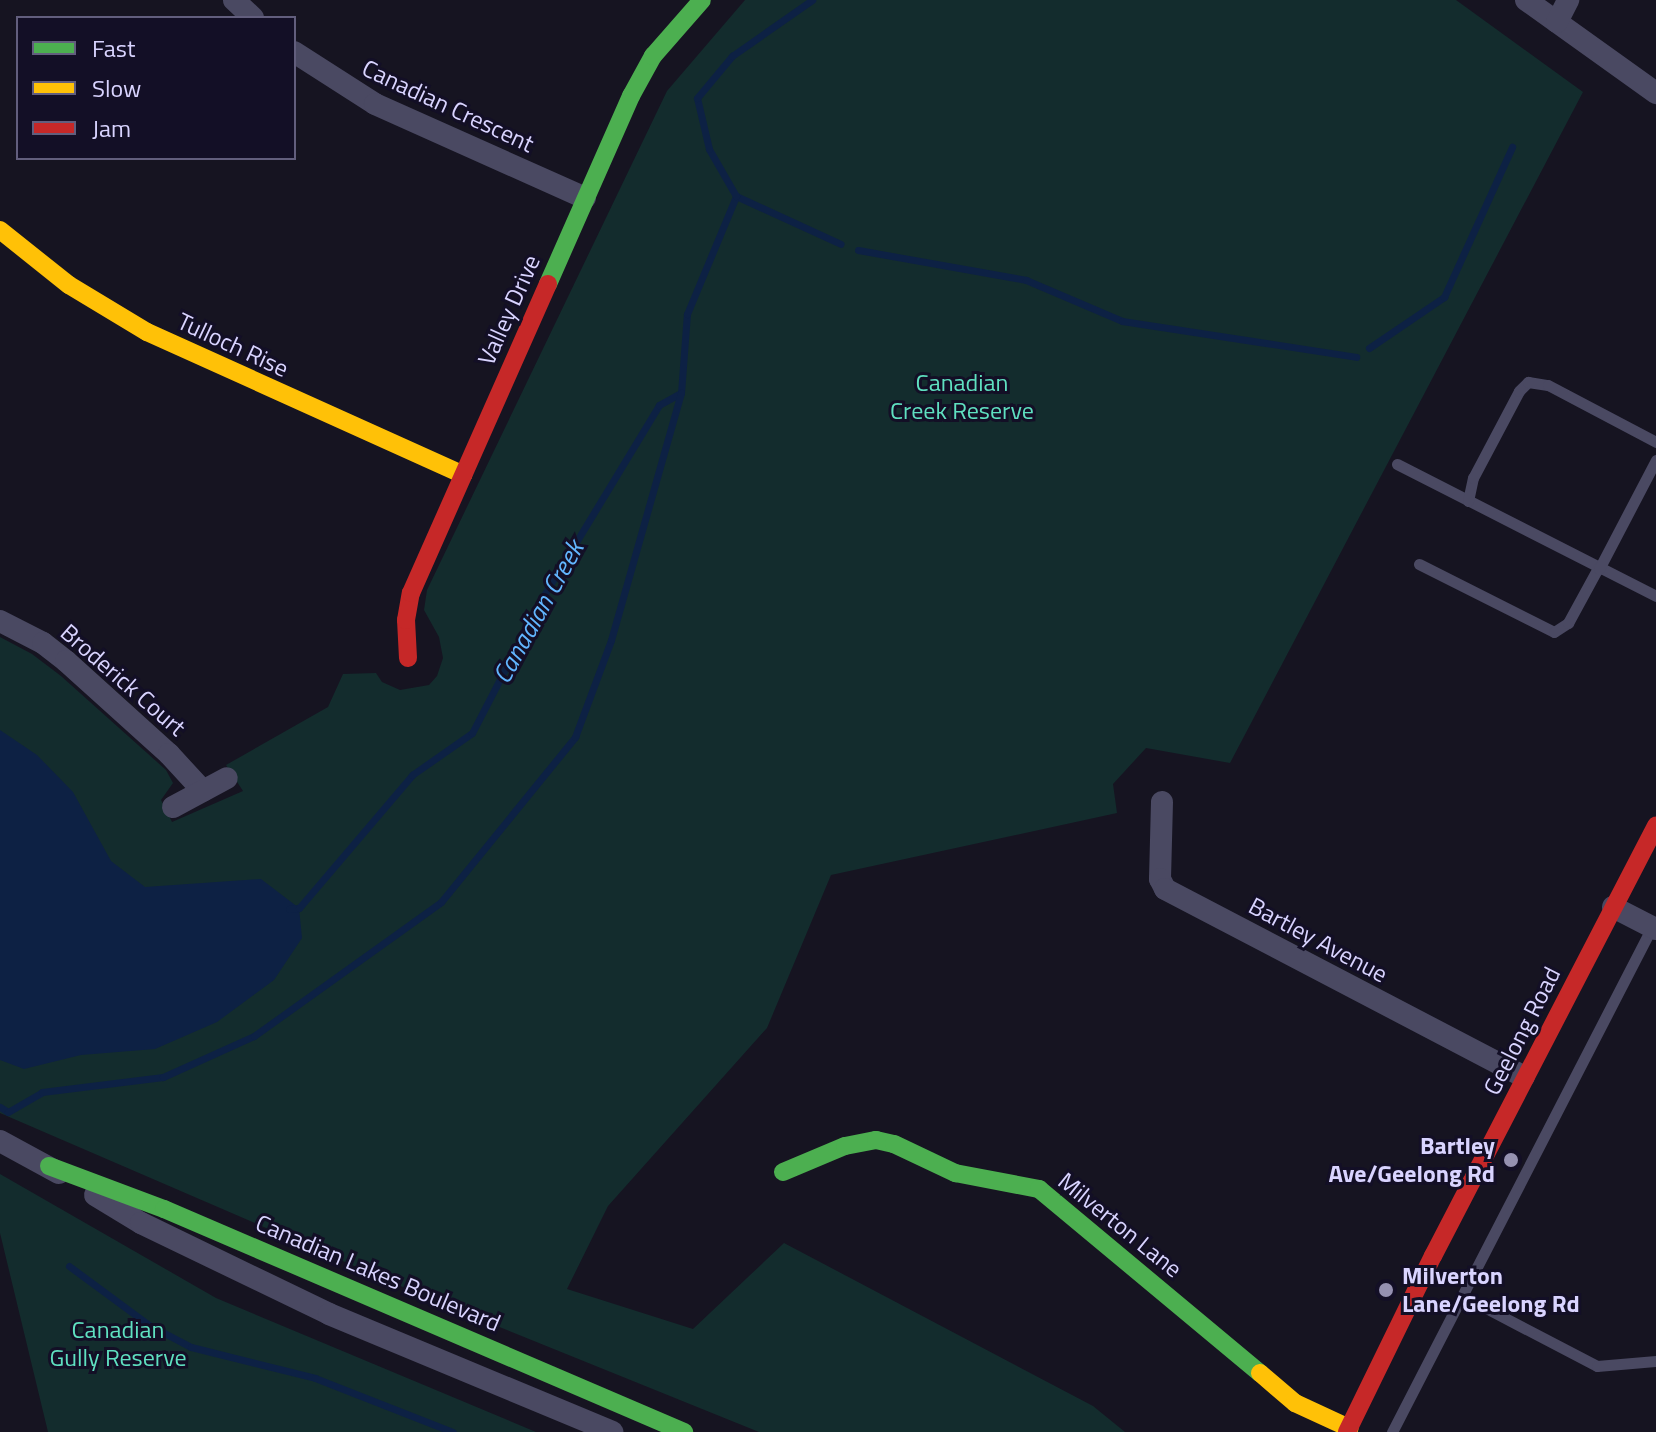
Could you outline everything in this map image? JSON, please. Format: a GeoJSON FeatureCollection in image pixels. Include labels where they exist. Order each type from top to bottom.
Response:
{"type":"FeatureCollection","features":[{"type":"Feature","properties":{"kind":"street"},"geometry":{"type":"LineString","coordinates":[[234,0],[251,16]]}},
{"type":"Feature","properties":{"kind":"street","name":"Valley Drive"},"geometry":{"type":"LineString","coordinates":[[408,658],[409,600],[585,198],[646,67],[702,0]]}},
{"type":"Feature","properties":{"kind":"street"},"geometry":{"type":"LineString","coordinates":[[1526,0],[1656,93]]}},
{"type":"Feature","properties":{"kind":"street"},"geometry":{"type":"LineString","coordinates":[[1557,22],[1568,0]]}},
{"type":"Feature","properties":{"kind":"street","name":"Canadian Crescent"},"geometry":{"type":"LineString","coordinates":[[296,53],[375,104],[585,198]]}},
{"type":"Feature","properties":{"kind":"street","name":"Tulloch Rise"},"geometry":{"type":"LineString","coordinates":[[0,230],[69,285],[147,332],[463,475]]}},
{"type":"Feature","properties":{"kind":"street","name":"Broderick Court"},"geometry":{"type":"LineString","coordinates":[[0,621],[43,643],[66,661],[169,754],[203,791]]}},
{"type":"Feature","properties":{"kind":"street"},"geometry":{"type":"LineString","coordinates":[[173,807],[227,778]]}},
{"type":"Feature","properties":{"kind":"street","name":"Bartley Avenue"},"geometry":{"type":"LineString","coordinates":[[1162,802],[1160,879],[1165,889],[1524,1077]]}},
{"type":"Feature","properties":{"kind":"street","name":"Geelong Road"},"geometry":{"type":"LineString","coordinates":[[1348,1430],[1524,1077],[1656,825]]}},
{"type":"Feature","properties":{"kind":"street"},"geometry":{"type":"LineString","coordinates":[[1613,907],[1654,928]]}},
{"type":"Feature","properties":{"kind":"street","name":"Milverton Lane"},"geometry":{"type":"LineString","coordinates":[[783,1172],[845,1146],[876,1140],[894,1144],[955,1173],[1039,1189],[1295,1403],[1348,1430]]}},
{"type":"Feature","properties":{"kind":"street","name":"Canadian Lakes Boulevard"},"geometry":{"type":"LineString","coordinates":[[0,1141],[49,1166],[141,1223],[329,1314],[612,1432]]}},
{"type":"Feature","properties":{"kind":"street","name":"Canadian Lakes Boulevard"},"geometry":{"type":"LineString","coordinates":[[49,1166],[164,1209],[684,1432]]}},
{"type":"Feature","properties":{"kind":"lane"},"geometry":{"type":"LineString","coordinates":[[1468,501],[1473,478],[1519,391],[1528,382],[1543,383],[1656,442]]}},
{"type":"Feature","properties":{"kind":"lane"},"geometry":{"type":"LineString","coordinates":[[1419,564],[1554,632],[1568,623],[1656,460]]}},
{"type":"Feature","properties":{"kind":"lane"},"geometry":{"type":"LineString","coordinates":[[1397,464],[1656,596]]}},
{"type":"Feature","properties":{"kind":"lane"},"geometry":{"type":"LineString","coordinates":[[1392,1432],[1654,928]]}},
{"type":"Feature","properties":{"kind":"lane"},"geometry":{"type":"LineString","coordinates":[[1463,1296],[1597,1366],[1656,1361]]}},
{"type":"Feature","properties":{"kind":"green space","name":"Canadian Creek Reserve"},"geometry":{"type":"Polygon","coordinates":[[[745,0],[1456,0],[1583,92],[1230,763],[1146,748],[1113,784],[1117,813],[831,875],[767,1028],[608,1206],[567,1289],[693,1329],[784,1243],[1093,1406],[1125,1432],[759,1432],[440,1303],[0,1113],[0,637],[32,654],[61,676],[166,770],[173,783],[161,800],[172,822],[243,791],[226,765],[328,707],[343,674],[376,673],[382,682],[400,690],[429,685],[437,676],[443,658],[439,637],[424,610],[427,590],[667,91],[745,0]]]}},
{"type":"Feature","properties":{"kind":"green space","name":"Canadian Gully Reserve"},"geometry":{"type":"Polygon","coordinates":[[[0,1174],[216,1298],[536,1432],[48,1432],[0,1233],[0,1174]]]}},
{"type":"Feature","properties":{"kind":"water"},"geometry":{"type":"Polygon","coordinates":[[[0,730],[37,755],[73,792],[111,861],[145,887],[261,879],[299,908],[302,938],[274,980],[217,1022],[155,1049],[81,1055],[24,1069],[0,1060],[0,730]]]}},
{"type":"Feature","properties":{"kind":"waterway","name":"Canadian Creek"},"geometry":{"type":"LineString","coordinates":[[289,909],[299,908],[412,775],[472,733],[541,600],[659,405],[681,393],[687,314],[736,196],[709,149],[697,98],[732,56],[812,0]]}},
{"type":"Feature","properties":{"kind":"waterway"},"geometry":{"type":"LineString","coordinates":[[1369,348],[1444,297],[1512,147]]}},
{"type":"Feature","properties":{"kind":"waterway"},"geometry":{"type":"LineString","coordinates":[[736,196],[841,244]]}},
{"type":"Feature","properties":{"kind":"waterway"},"geometry":{"type":"LineString","coordinates":[[858,250],[1026,280],[1122,321],[1356,357]]}},
{"type":"Feature","properties":{"kind":"waterway"},"geometry":{"type":"LineString","coordinates":[[0,1107],[8,1112],[42,1092],[163,1077],[254,1036],[441,902],[575,737],[611,640],[681,393]]}},
{"type":"Feature","properties":{"kind":"waterway"},"geometry":{"type":"LineString","coordinates":[[69,1266],[149,1325],[191,1347],[315,1378],[453,1432]]}},
{"type":"Feature","properties":{"kind":"traffic: fast"},"geometry":{"type":"LineString","coordinates":[[548,284],[631,96],[653,56],[702,0]]}},
{"type":"Feature","properties":{"kind":"traffic: fast"},"geometry":{"type":"LineString","coordinates":[[783,1172],[845,1146],[876,1140],[894,1144],[955,1173],[1039,1189],[1260,1373]]}},
{"type":"Feature","properties":{"kind":"traffic: fast"},"geometry":{"type":"LineString","coordinates":[[49,1166],[164,1209],[684,1432]]}},
{"type":"Feature","properties":{"kind":"traffic: slow"},"geometry":{"type":"LineString","coordinates":[[0,230],[69,285],[147,332],[463,475]]}},
{"type":"Feature","properties":{"kind":"traffic: slow"},"geometry":{"type":"LineString","coordinates":[[1260,1373],[1295,1403],[1349,1428]]}},
{"type":"Feature","properties":{"kind":"traffic: jam"},"geometry":{"type":"LineString","coordinates":[[408,658],[406,620],[411,593],[548,284]]}},
{"type":"Feature","properties":{"kind":"traffic: jam"},"geometry":{"type":"LineString","coordinates":[[1347,1432],[1433,1256],[1656,825]]}},
{"type":"Feature","properties":{"kind":"place","name":"Bartley Ave/Geelong Rd"},"geometry":{"type":"Point","coordinates":[1511,1160]}},
{"type":"Feature","properties":{"kind":"place","name":"Milverton Lane/Geelong Rd"},"geometry":{"type":"Point","coordinates":[1386,1290]}}]}
